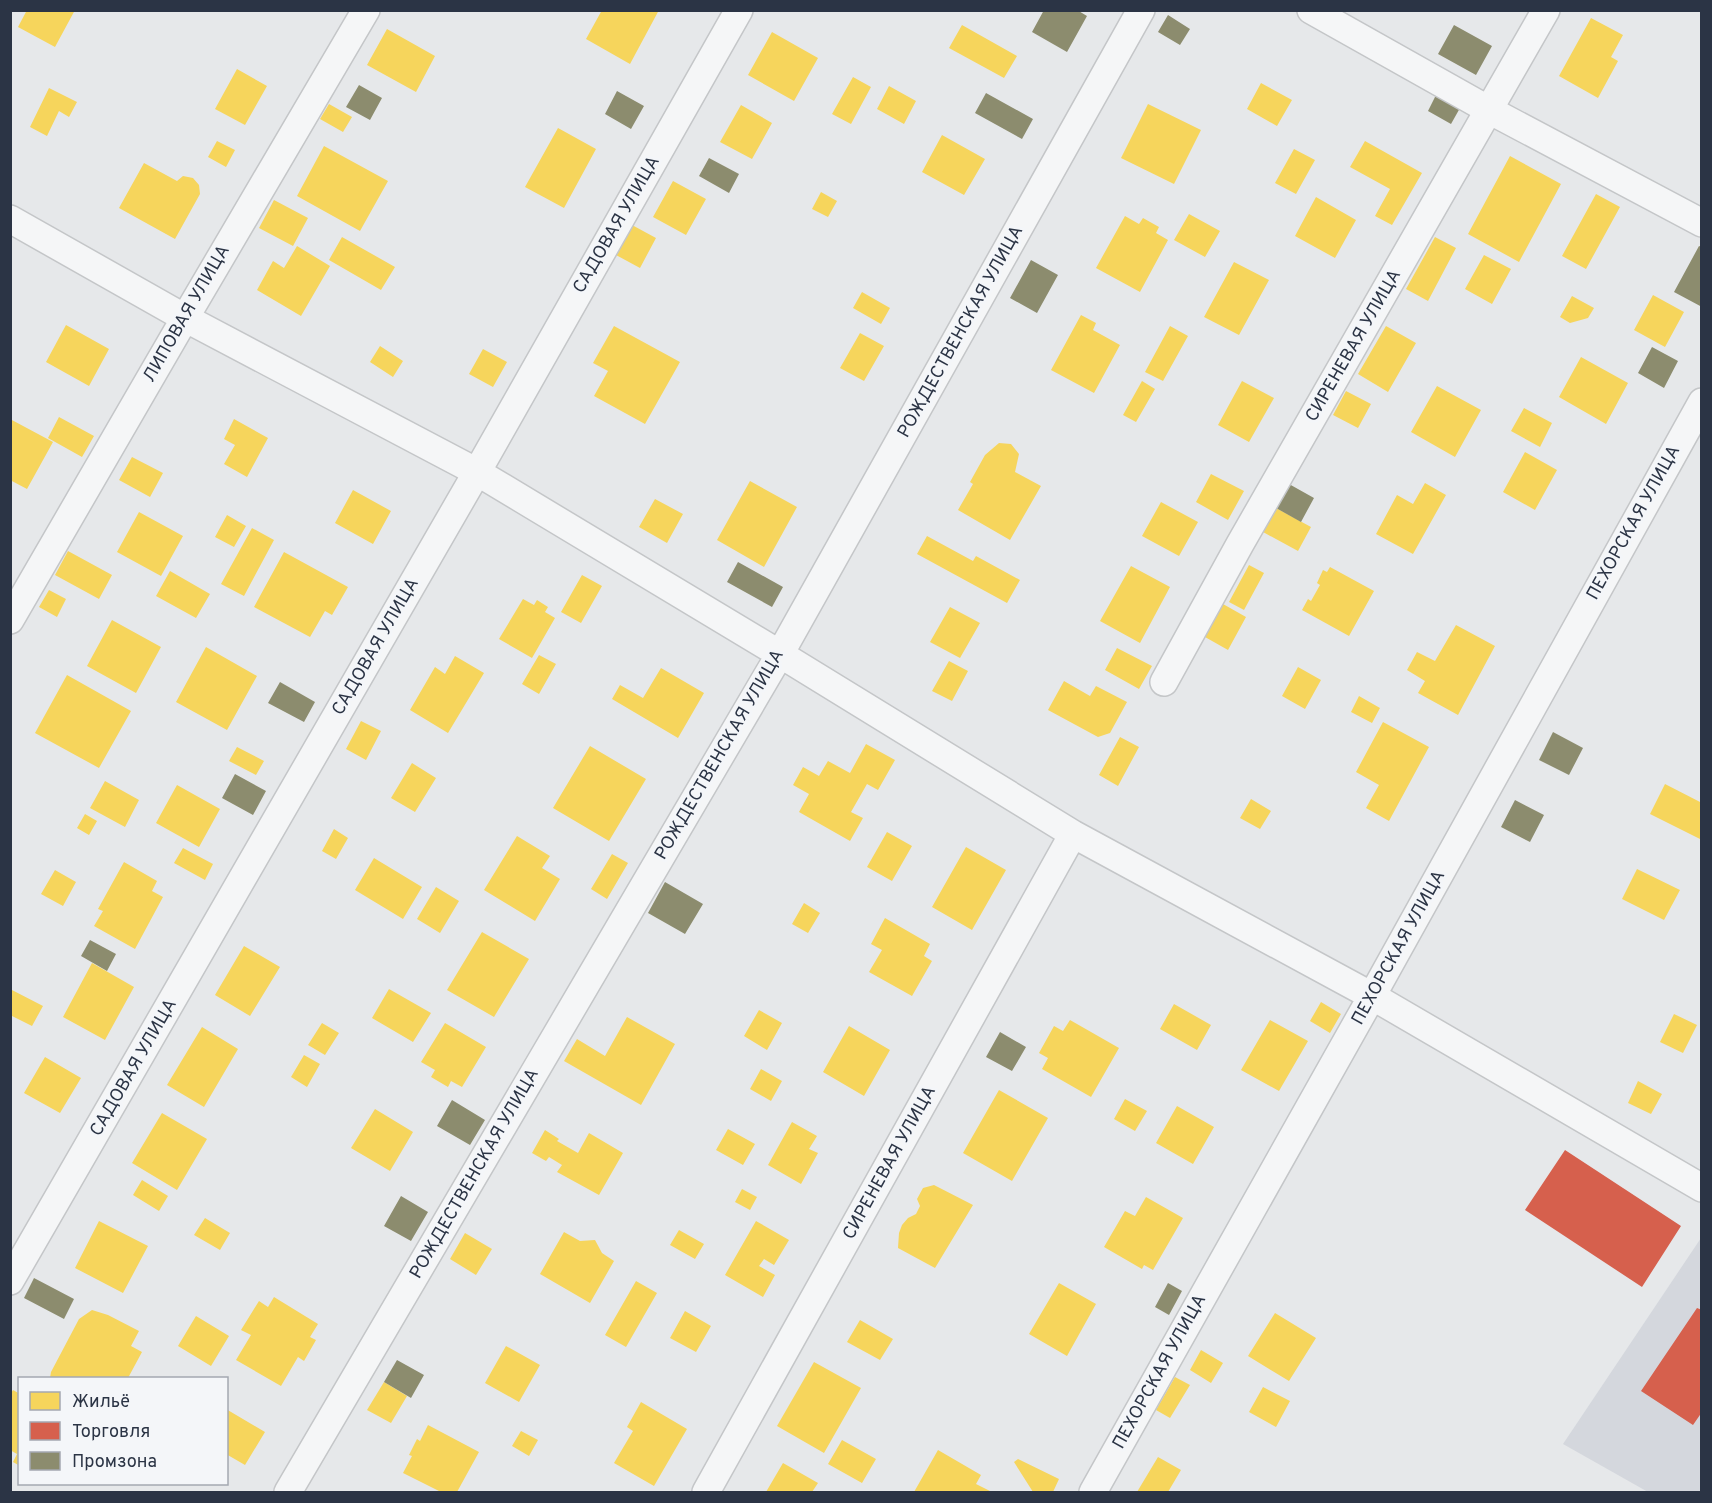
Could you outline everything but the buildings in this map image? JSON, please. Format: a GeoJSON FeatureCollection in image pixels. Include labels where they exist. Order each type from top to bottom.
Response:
{"type":"FeatureCollection","features":[{"type":"Feature","properties":{"kind":"street","name":"ЛИПОВАЯ УЛИЦА"},"geometry":{"type":"LineString","coordinates":[[10,620],[366,10]]}},
{"type":"Feature","properties":{"kind":"street","name":"САДОВАЯ УЛИЦА"},"geometry":{"type":"LineString","coordinates":[[10,1281],[477,472],[739,10]]}},
{"type":"Feature","properties":{"kind":"street","name":"РОЖДЕСТВЕНСКАЯ УЛИЦА"},"geometry":{"type":"LineString","coordinates":[[288,1492],[780,654],[1141,10]]}},
{"type":"Feature","properties":{"kind":"street"},"geometry":{"type":"LineString","coordinates":[[1311,10],[1490,110],[1701,223]]}},
{"type":"Feature","properties":{"kind":"street","name":"СИРЕНЕВАЯ УЛИЦА"},"geometry":{"type":"LineString","coordinates":[[1164,682],[1240,544],[1546,10]]}},
{"type":"Feature","properties":{"kind":"street"},"geometry":{"type":"LineString","coordinates":[[10,219],[185,318],[477,472],[1073,834],[1372,996],[1701,1188]]}},
{"type":"Feature","properties":{"kind":"street","name":"ПЕХОРСКАЯ УЛИЦА"},"geometry":{"type":"LineString","coordinates":[[1093,1492],[1372,996],[1701,402]]}},
{"type":"Feature","properties":{"kind":"street","name":"СИРЕНЕВАЯ УЛИЦА"},"geometry":{"type":"LineString","coordinates":[[706,1492],[1073,834]]}},
{"type":"Feature","properties":{"kind":"shaded area"},"geometry":{"type":"Polygon","coordinates":[[[1701,1238],[1701,1492],[1648,1492],[1563,1444],[1701,1238]]]}}]}
